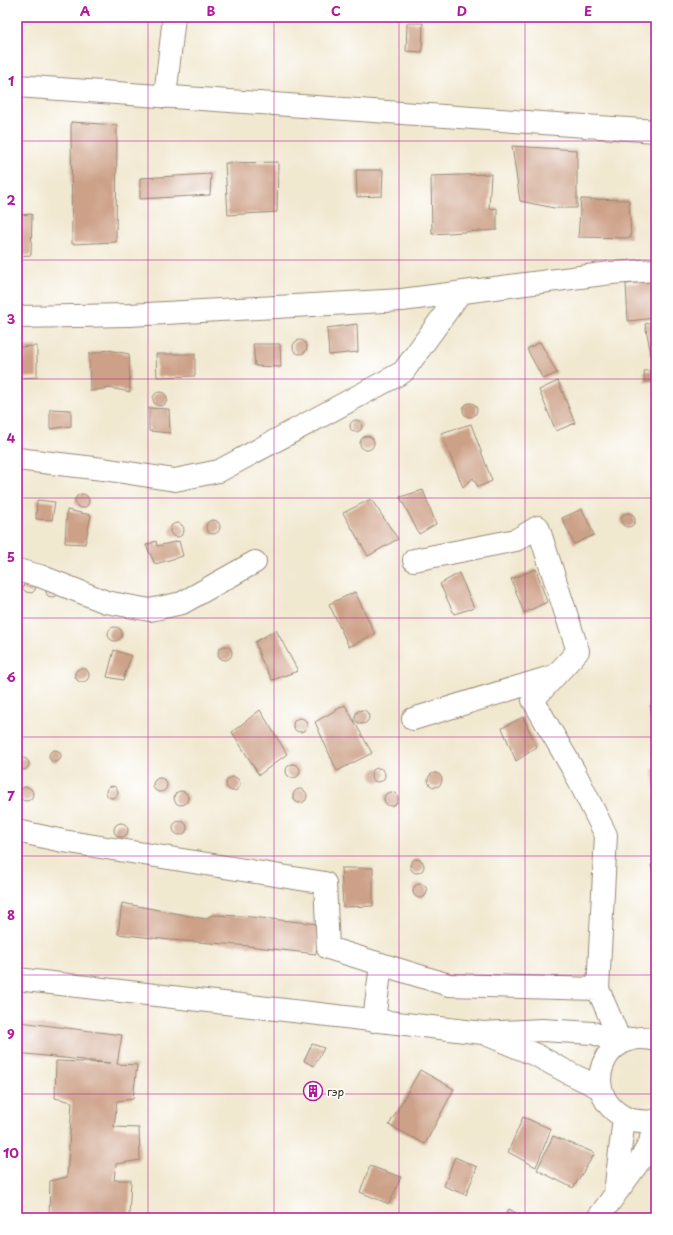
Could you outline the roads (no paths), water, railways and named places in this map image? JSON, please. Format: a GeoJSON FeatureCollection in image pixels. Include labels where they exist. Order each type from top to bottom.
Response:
{"type":"FeatureCollection","features":[{"type":"Feature","properties":{"kind":"street"},"geometry":{"type":"LineString","coordinates":[[165,97],[174,17]]}},
{"type":"Feature","properties":{"kind":"street"},"geometry":{"type":"LineString","coordinates":[[17,86],[656,131]]}},
{"type":"Feature","properties":{"kind":"street"},"geometry":{"type":"LineString","coordinates":[[17,317],[129,315],[394,301],[611,273],[656,270]]}},
{"type":"Feature","properties":{"kind":"street"},"geometry":{"type":"LineString","coordinates":[[17,459],[103,469],[176,480],[219,471],[403,372],[460,293]]}},
{"type":"Feature","properties":{"kind":"street"},"geometry":{"type":"LineString","coordinates":[[414,560],[516,540],[538,527],[578,651],[532,700],[574,771],[606,835],[598,989],[621,1043]]}},
{"type":"Feature","properties":{"kind":"street"},"geometry":{"type":"LineString","coordinates":[[17,570],[40,576],[106,602],[150,610],[182,603],[255,562]]}},
{"type":"Feature","properties":{"kind":"street"},"geometry":{"type":"LineString","coordinates":[[414,719],[556,675]]}},
{"type":"Feature","properties":{"kind":"street"},"geometry":{"type":"LineString","coordinates":[[17,831],[63,842],[325,883],[328,948],[449,985],[598,989]]}},
{"type":"Feature","properties":{"kind":"street"},"geometry":{"type":"LineString","coordinates":[[374,1021],[381,964]]}},
{"type":"Feature","properties":{"kind":"street"},"geometry":{"type":"LineString","coordinates":[[17,979],[483,1033],[542,1030],[593,1033],[621,1043]]}},
{"type":"Feature","properties":{"kind":"street"},"geometry":{"type":"LineString","coordinates":[[483,1033],[538,1056],[600,1088]]}},
{"type":"Feature","properties":{"kind":"street"},"geometry":{"type":"LineString","coordinates":[[598,1218],[641,1159],[650,1143],[655,1121],[637,1121],[624,1118],[613,1111],[605,1100],[600,1088],[600,1075],[603,1062],[611,1051],[621,1043],[633,1038],[656,1040]]}},
{"type":"Feature","properties":{"kind":"street"},"geometry":{"type":"LineString","coordinates":[[615,1194],[624,1118]]}},
{"type":"Feature","properties":{"kind":"place","name":"гэр"},"geometry":{"type":"Point","coordinates":[313,1091]}}]}
